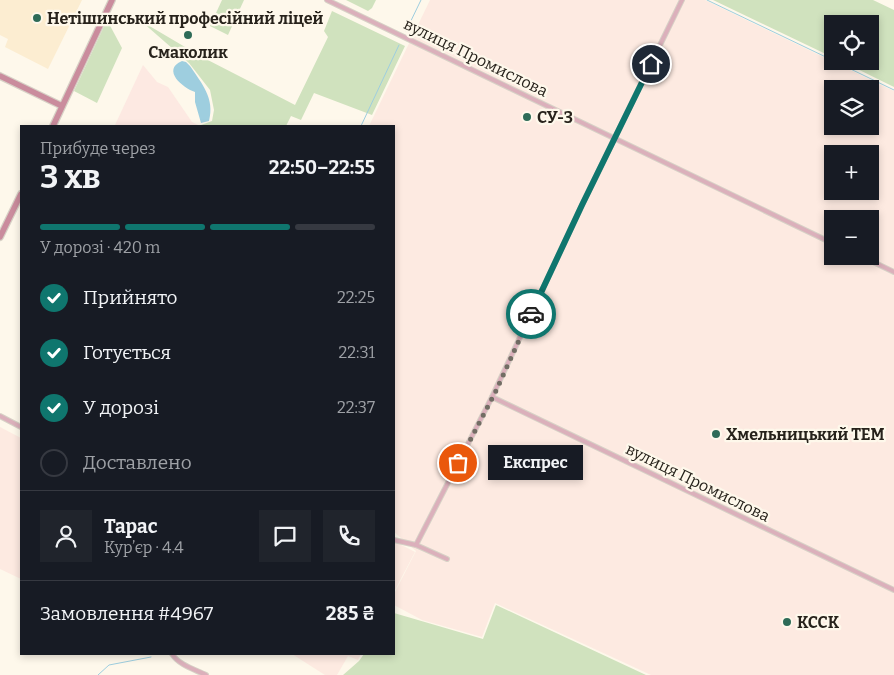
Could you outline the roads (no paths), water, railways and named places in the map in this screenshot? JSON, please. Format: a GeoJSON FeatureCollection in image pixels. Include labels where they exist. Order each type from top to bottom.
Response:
{"type":"FeatureCollection","features":[{"type":"Feature","properties":{"kind":"main road"},"geometry":{"type":"LineString","coordinates":[[53,125],[112,0]]}},
{"type":"Feature","properties":{"kind":"main road"},"geometry":{"type":"LineString","coordinates":[[0,76],[62,106]]}},
{"type":"Feature","properties":{"kind":"main road"},"geometry":{"type":"LineString","coordinates":[[0,237],[20,196]]}},
{"type":"Feature","properties":{"kind":"street","name":"вулиця Промислова"},"geometry":{"type":"LineString","coordinates":[[327,0],[824,238]]}},
{"type":"Feature","properties":{"kind":"street"},"geometry":{"type":"LineString","coordinates":[[416,545],[492,397],[682,0]]}},
{"type":"Feature","properties":{"kind":"street"},"geometry":{"type":"LineString","coordinates":[[879,265],[894,272]]}},
{"type":"Feature","properties":{"kind":"street","name":"вулиця Промислова"},"geometry":{"type":"LineString","coordinates":[[492,397],[894,590]]}},
{"type":"Feature","properties":{"kind":"street"},"geometry":{"type":"LineString","coordinates":[[0,416],[20,426]]}},
{"type":"Feature","properties":{"kind":"street"},"geometry":{"type":"LineString","coordinates":[[395,540],[416,545],[447,560]]}},
{"type":"Feature","properties":{"kind":"street"},"geometry":{"type":"LineString","coordinates":[[173,655],[183,664],[206,675]]}},
{"type":"Feature","properties":{"kind":"water"},"geometry":{"type":"Polygon","coordinates":[[[182,61],[190,66],[209,98],[209,121],[201,123],[195,102],[195,92],[180,83],[174,74],[173,69],[182,61]]]}},
{"type":"Feature","properties":{"kind":"waterway"},"geometry":{"type":"LineString","coordinates":[[406,31],[421,0]]}},
{"type":"Feature","properties":{"kind":"waterway"},"geometry":{"type":"LineString","coordinates":[[707,0],[824,56]]}},
{"type":"Feature","properties":{"kind":"waterway"},"geometry":{"type":"LineString","coordinates":[[361,125],[399,45]]}},
{"type":"Feature","properties":{"kind":"waterway"},"geometry":{"type":"LineString","coordinates":[[853,70],[894,90]]}},
{"type":"Feature","properties":{"kind":"waterway"},"geometry":{"type":"LineString","coordinates":[[98,675],[109,665],[151,657]]}},
{"type":"Feature","properties":{"kind":"place","name":"Нетішинський професійний ліцей"},"geometry":{"type":"Point","coordinates":[37,18]}},
{"type":"Feature","properties":{"kind":"place","name":"Смаколик"},"geometry":{"type":"Point","coordinates":[188,35]}},
{"type":"Feature","properties":{"kind":"place","name":"СУ-3"},"geometry":{"type":"Point","coordinates":[527,117]}},
{"type":"Feature","properties":{"kind":"place","name":"Хмельницький ТЕМ"},"geometry":{"type":"Point","coordinates":[716,434]}},
{"type":"Feature","properties":{"kind":"place","name":"Експрес"},"geometry":{"type":"Point","coordinates":[458,463]}},
{"type":"Feature","properties":{"kind":"place","name":"КССК"},"geometry":{"type":"Point","coordinates":[787,622]}}]}
